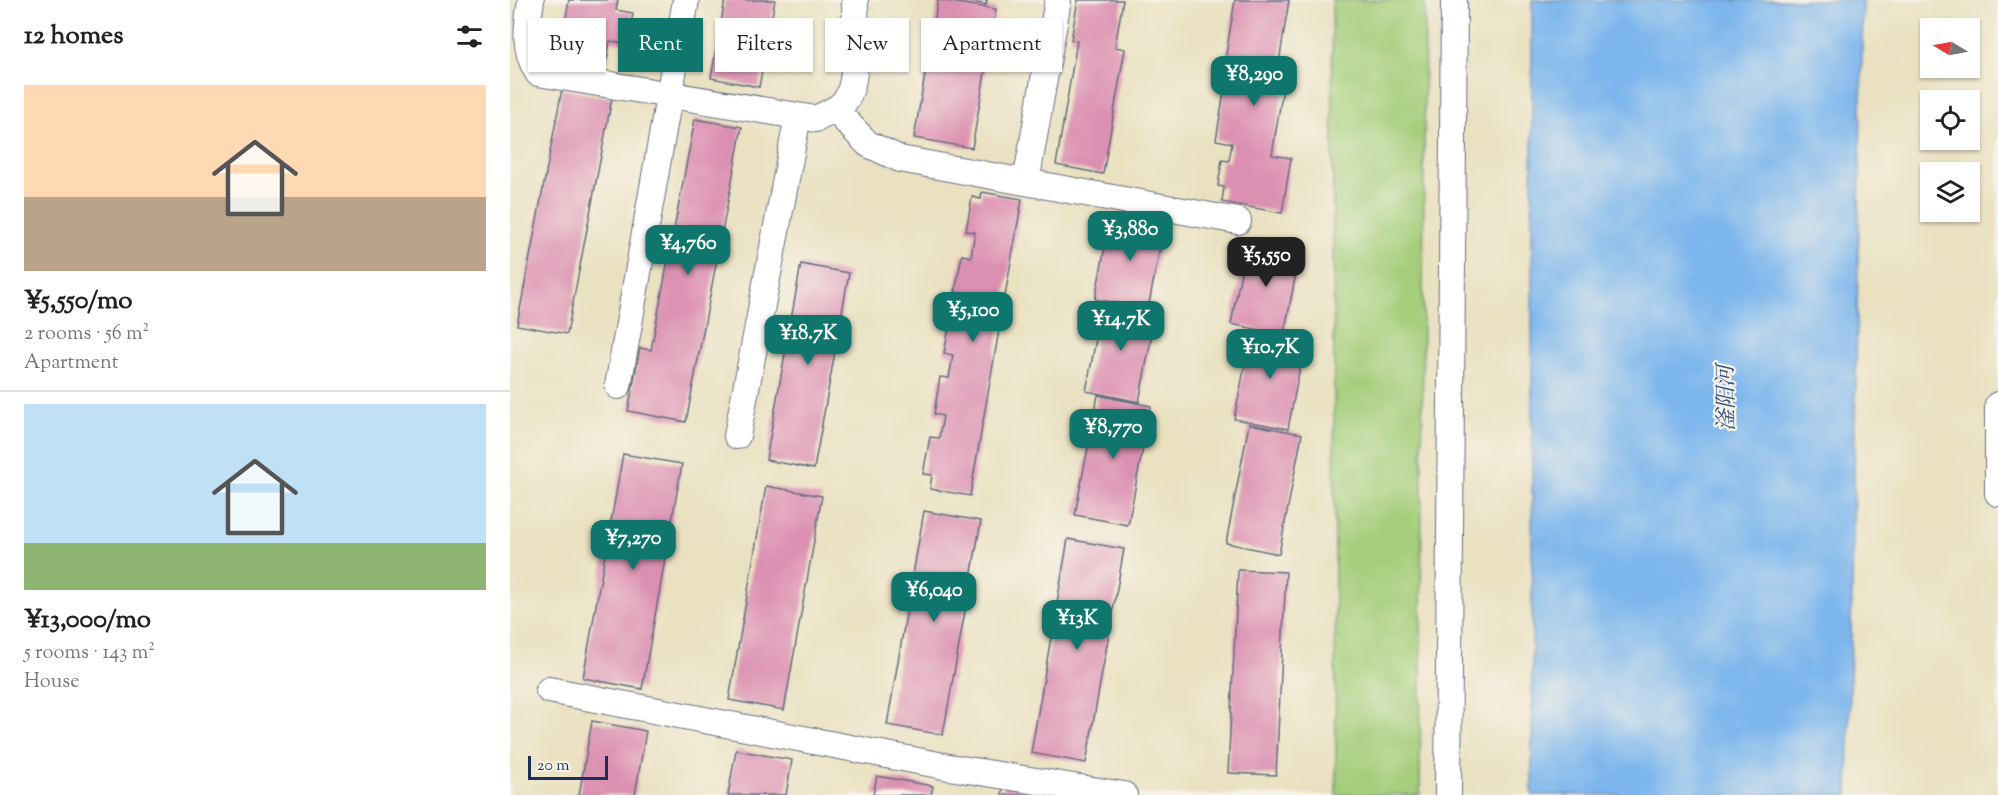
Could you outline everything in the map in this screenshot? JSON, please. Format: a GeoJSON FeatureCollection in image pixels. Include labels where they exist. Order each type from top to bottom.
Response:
{"type":"FeatureCollection","features":[{"type":"Feature","properties":{"kind":"street"},"geometry":{"type":"LineString","coordinates":[[531,0],[526,30],[531,63],[538,73],[816,119],[835,110],[845,102],[854,83],[855,0]]}},
{"type":"Feature","properties":{"kind":"street"},"geometry":{"type":"LineString","coordinates":[[618,386],[686,0]]}},
{"type":"Feature","properties":{"kind":"street"},"geometry":{"type":"LineString","coordinates":[[1026,182],[1058,0]]}},
{"type":"Feature","properties":{"kind":"street"},"geometry":{"type":"LineString","coordinates":[[1448,795],[1454,0]]}},
{"type":"Feature","properties":{"kind":"street"},"geometry":{"type":"LineString","coordinates":[[835,110],[868,144],[900,159],[1238,221]]}},
{"type":"Feature","properties":{"kind":"street"},"geometry":{"type":"LineString","coordinates":[[737,436],[798,116]]}},
{"type":"Feature","properties":{"kind":"street"},"geometry":{"type":"LineString","coordinates":[[1998,405],[1998,493]]}},
{"type":"Feature","properties":{"kind":"street"},"geometry":{"type":"LineString","coordinates":[[549,690],[949,767],[1124,795]]}},
{"type":"Feature","properties":{"kind":"green space"},"geometry":{"type":"Polygon","coordinates":[[[1332,0],[1425,0],[1420,795],[1336,795],[1332,0]]]}},
{"type":"Feature","properties":{"kind":"water","name":"滏阳河"},"geometry":{"type":"Polygon","coordinates":[[[1532,0],[1863,0],[1848,795],[1532,795],[1532,0]]]}},
{"type":"Feature","properties":{"kind":"building"},"geometry":{"type":"Polygon","coordinates":[[[569,0],[618,0],[616,10],[633,13],[632,18],[618,18],[618,42],[610,41],[607,59],[606,18],[566,18],[569,0]]]}},
{"type":"Feature","properties":{"kind":"building"},"geometry":{"type":"Polygon","coordinates":[[[725,0],[775,0],[772,18],[722,18],[725,0]]]}},
{"type":"Feature","properties":{"kind":"building"},"geometry":{"type":"Polygon","coordinates":[[[938,0],[996,9],[994,18],[935,18],[938,0]]]}},
{"type":"Feature","properties":{"kind":"building"},"geometry":{"type":"Polygon","coordinates":[[[962,0],[987,0],[986,5],[962,0]]]}},
{"type":"Feature","properties":{"kind":"building"},"geometry":{"type":"Polygon","coordinates":[[[1078,0],[1123,0],[1115,47],[1125,49],[1103,174],[1056,165],[1077,41],[1071,40],[1078,0]]]}},
{"type":"Feature","properties":{"kind":"building"},"geometry":{"type":"Polygon","coordinates":[[[1235,0],[1289,0],[1278,69],[1286,70],[1272,155],[1291,158],[1282,213],[1222,202],[1224,187],[1218,186],[1222,160],[1229,161],[1232,143],[1216,140],[1228,68],[1224,67],[1235,0]]]}},
{"type":"Feature","properties":{"kind":"building"},"geometry":{"type":"Polygon","coordinates":[[[715,56],[715,72],[762,72],[759,87],[711,78],[715,56]]]}},
{"type":"Feature","properties":{"kind":"building"},"geometry":{"type":"Polygon","coordinates":[[[925,72],[985,72],[972,148],[914,138],[925,72]]]}},
{"type":"Feature","properties":{"kind":"building"},"geometry":{"type":"Polygon","coordinates":[[[562,89],[612,98],[567,334],[517,325],[562,89]]]}},
{"type":"Feature","properties":{"kind":"building"},"geometry":{"type":"Polygon","coordinates":[[[695,119],[742,127],[686,422],[628,411],[640,348],[651,350],[695,119]]]}},
{"type":"Feature","properties":{"kind":"building"},"geometry":{"type":"Polygon","coordinates":[[[982,192],[1022,199],[970,496],[930,489],[932,475],[923,474],[930,437],[939,438],[943,416],[934,414],[940,377],[949,378],[953,355],[944,353],[951,317],[960,318],[964,294],[955,292],[962,255],[971,257],[975,232],[966,231],[972,197],[981,199],[982,192]]]}},
{"type":"Feature","properties":{"kind":"building"},"geometry":{"type":"Polygon","coordinates":[[[1111,216],[1164,226],[1148,309],[1095,299],[1111,216]]]}},
{"type":"Feature","properties":{"kind":"building"},"geometry":{"type":"Polygon","coordinates":[[[1247,242],[1300,252],[1284,335],[1231,324],[1247,242]]]}},
{"type":"Feature","properties":{"kind":"building"},"geometry":{"type":"Polygon","coordinates":[[[801,264],[849,273],[814,469],[766,460],[801,264]]]}},
{"type":"Feature","properties":{"kind":"building"},"geometry":{"type":"Polygon","coordinates":[[[1103,303],[1156,313],[1139,402],[1086,391],[1103,303]]]}},
{"type":"Feature","properties":{"kind":"building"},"geometry":{"type":"Polygon","coordinates":[[[1252,331],[1305,341],[1288,429],[1234,419],[1252,331]]]}},
{"type":"Feature","properties":{"kind":"building"},"geometry":{"type":"Polygon","coordinates":[[[1098,395],[1151,406],[1128,525],[1075,515],[1098,395]]]}},
{"type":"Feature","properties":{"kind":"building"},"geometry":{"type":"Polygon","coordinates":[[[1249,424],[1302,434],[1279,554],[1226,543],[1249,424]]]}},
{"type":"Feature","properties":{"kind":"building"},"geometry":{"type":"Polygon","coordinates":[[[623,454],[682,464],[642,689],[583,678],[623,454]]]}},
{"type":"Feature","properties":{"kind":"building"},"geometry":{"type":"Polygon","coordinates":[[[766,486],[822,496],[784,710],[729,700],[766,486]]]}},
{"type":"Feature","properties":{"kind":"building"},"geometry":{"type":"Polygon","coordinates":[[[924,511],[981,521],[943,735],[887,725],[924,511]]]}},
{"type":"Feature","properties":{"kind":"building"},"geometry":{"type":"Polygon","coordinates":[[[1068,539],[1124,549],[1086,763],[1031,753],[1068,539]]]}},
{"type":"Feature","properties":{"kind":"building"},"geometry":{"type":"Polygon","coordinates":[[[1238,570],[1286,572],[1276,775],[1228,773],[1238,570]]]}},
{"type":"Feature","properties":{"kind":"building"},"geometry":{"type":"Polygon","coordinates":[[[592,721],[646,731],[635,795],[579,795],[592,721]]]}},
{"type":"Feature","properties":{"kind":"building"},"geometry":{"type":"Polygon","coordinates":[[[736,750],[792,760],[786,795],[728,795],[736,750]]]}},
{"type":"Feature","properties":{"kind":"building"},"geometry":{"type":"Polygon","coordinates":[[[877,776],[933,786],[931,795],[873,795],[877,776]]]}},
{"type":"Feature","properties":{"kind":"building"},"geometry":{"type":"Polygon","coordinates":[[[1004,783],[1057,795],[1002,795],[1004,783]]]}}]}
